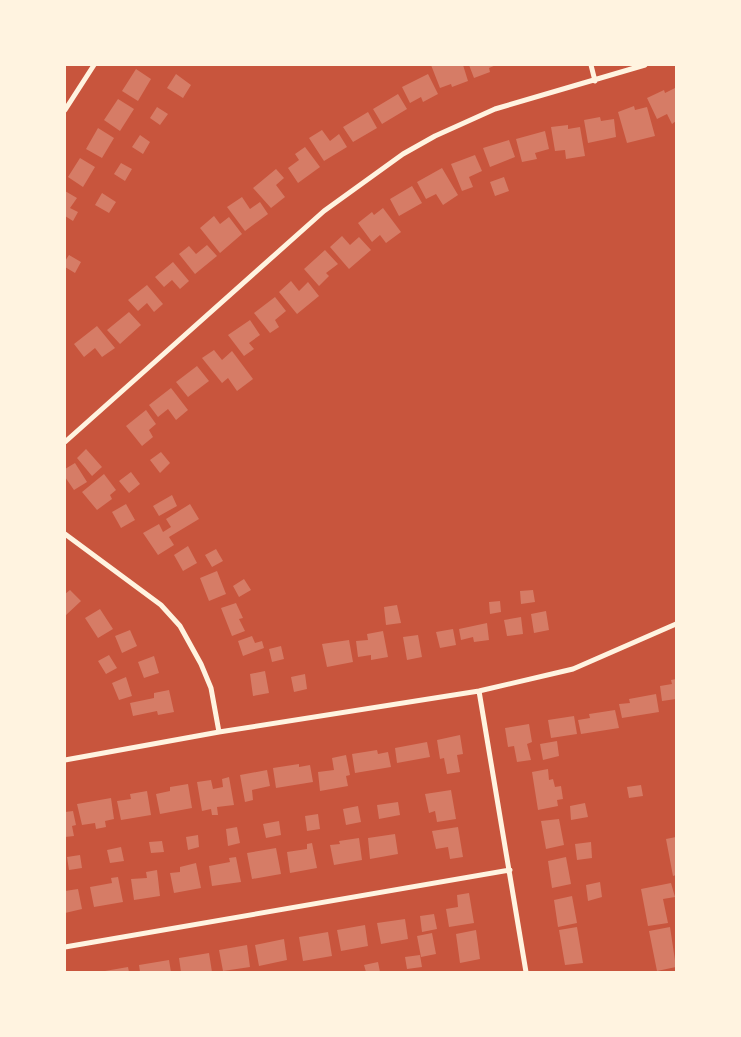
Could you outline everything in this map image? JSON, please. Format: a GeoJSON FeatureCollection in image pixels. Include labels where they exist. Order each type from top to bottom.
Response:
{"type":"FeatureCollection","features":[{"type":"Feature","properties":{"kind":"street"},"geometry":{"type":"LineString","coordinates":[[65,110],[94,65]]}},
{"type":"Feature","properties":{"kind":"street"},"geometry":{"type":"LineString","coordinates":[[591,65],[595,81]]}},
{"type":"Feature","properties":{"kind":"street"},"geometry":{"type":"LineString","coordinates":[[65,442],[324,211],[395,159],[435,136],[495,109],[645,65]]}},
{"type":"Feature","properties":{"kind":"street"},"geometry":{"type":"LineString","coordinates":[[65,534],[161,605],[180,626],[201,664],[211,688],[219,732]]}},
{"type":"Feature","properties":{"kind":"street"},"geometry":{"type":"LineString","coordinates":[[65,760],[219,732],[479,691],[573,669],[676,624]]}},
{"type":"Feature","properties":{"kind":"street"},"geometry":{"type":"LineString","coordinates":[[479,691],[526,972]]}},
{"type":"Feature","properties":{"kind":"street"},"geometry":{"type":"LineString","coordinates":[[65,947],[510,870]]}},
{"type":"Feature","properties":{"kind":"building"},"geometry":{"type":"Polygon","coordinates":[[[431,65],[463,65],[468,81],[452,87],[451,84],[440,88],[431,65]]]}},
{"type":"Feature","properties":{"kind":"building"},"geometry":{"type":"Polygon","coordinates":[[[469,65],[496,65],[489,68],[490,72],[474,78],[469,65]]]}},
{"type":"Feature","properties":{"kind":"building"},"geometry":{"type":"Polygon","coordinates":[[[136,69],[151,79],[138,101],[122,91],[136,69]]]}},
{"type":"Feature","properties":{"kind":"building"},"geometry":{"type":"Polygon","coordinates":[[[176,74],[191,85],[183,98],[167,88],[176,74]]]}},
{"type":"Feature","properties":{"kind":"building"},"geometry":{"type":"Polygon","coordinates":[[[428,74],[438,94],[423,102],[421,97],[410,103],[402,87],[428,74]]]}},
{"type":"Feature","properties":{"kind":"building"},"geometry":{"type":"Polygon","coordinates":[[[675,88],[676,121],[672,124],[667,114],[657,119],[647,98],[664,90],[665,93],[675,88]]]}},
{"type":"Feature","properties":{"kind":"building"},"geometry":{"type":"Polygon","coordinates":[[[398,94],[407,109],[382,124],[373,109],[398,94]]]}},
{"type":"Feature","properties":{"kind":"building"},"geometry":{"type":"Polygon","coordinates":[[[118,99],[134,109],[120,131],[104,120],[118,99]]]}},
{"type":"Feature","properties":{"kind":"building"},"geometry":{"type":"Polygon","coordinates":[[[634,106],[635,110],[647,107],[655,136],[627,143],[618,112],[634,106]]]}},
{"type":"Feature","properties":{"kind":"building"},"geometry":{"type":"Polygon","coordinates":[[[157,107],[168,114],[160,125],[150,118],[157,107]]]}},
{"type":"Feature","properties":{"kind":"building"},"geometry":{"type":"Polygon","coordinates":[[[368,112],[377,128],[353,142],[343,127],[368,112]]]}},
{"type":"Feature","properties":{"kind":"building"},"geometry":{"type":"Polygon","coordinates":[[[600,117],[601,121],[614,119],[616,137],[588,143],[584,120],[600,117]]]}},
{"type":"Feature","properties":{"kind":"building"},"geometry":{"type":"Polygon","coordinates":[[[568,125],[568,129],[580,127],[585,156],[566,159],[565,150],[555,151],[551,127],[568,125]]]}},
{"type":"Feature","properties":{"kind":"building"},"geometry":{"type":"Polygon","coordinates":[[[98,128],[114,138],[102,158],[86,149],[98,128]]]}},
{"type":"Feature","properties":{"kind":"building"},"geometry":{"type":"Polygon","coordinates":[[[322,130],[330,141],[339,134],[347,147],[324,161],[309,138],[322,130]]]}},
{"type":"Feature","properties":{"kind":"building"},"geometry":{"type":"Polygon","coordinates":[[[545,131],[549,149],[535,153],[537,159],[522,162],[516,139],[545,131]]]}},
{"type":"Feature","properties":{"kind":"building"},"geometry":{"type":"Polygon","coordinates":[[[140,135],[150,142],[143,154],[132,147],[140,135]]]}},
{"type":"Feature","properties":{"kind":"building"},"geometry":{"type":"Polygon","coordinates":[[[509,140],[515,157],[490,167],[483,148],[509,140]]]}},
{"type":"Feature","properties":{"kind":"building"},"geometry":{"type":"Polygon","coordinates":[[[305,147],[320,167],[298,183],[288,168],[299,160],[295,154],[305,147]]]}},
{"type":"Feature","properties":{"kind":"building"},"geometry":{"type":"Polygon","coordinates":[[[475,155],[482,171],[469,177],[473,187],[462,191],[451,164],[475,155]]]}},
{"type":"Feature","properties":{"kind":"building"},"geometry":{"type":"Polygon","coordinates":[[[80,158],[95,167],[83,187],[68,177],[80,158]]]}},
{"type":"Feature","properties":{"kind":"building"},"geometry":{"type":"Polygon","coordinates":[[[121,163],[132,169],[125,181],[114,174],[121,163]]]}},
{"type":"Feature","properties":{"kind":"building"},"geometry":{"type":"Polygon","coordinates":[[[442,168],[458,195],[443,205],[436,194],[426,199],[417,182],[442,168]]]}},
{"type":"Feature","properties":{"kind":"building"},"geometry":{"type":"Polygon","coordinates":[[[276,169],[284,178],[276,185],[285,197],[271,208],[253,188],[276,169]]]}},
{"type":"Feature","properties":{"kind":"building"},"geometry":{"type":"Polygon","coordinates":[[[504,177],[509,191],[495,196],[490,182],[504,177]]]}},
{"type":"Feature","properties":{"kind":"building"},"geometry":{"type":"Polygon","coordinates":[[[412,186],[422,203],[399,216],[390,199],[412,186]]]}},
{"type":"Feature","properties":{"kind":"building"},"geometry":{"type":"Polygon","coordinates":[[[65,191],[77,198],[70,208],[78,212],[73,221],[65,216],[65,191]]]}},
{"type":"Feature","properties":{"kind":"building"},"geometry":{"type":"Polygon","coordinates":[[[102,193],[116,202],[109,213],[95,205],[102,193]]]}},
{"type":"Feature","properties":{"kind":"building"},"geometry":{"type":"Polygon","coordinates":[[[242,197],[250,209],[260,202],[268,214],[245,231],[227,207],[242,197]]]}},
{"type":"Feature","properties":{"kind":"building"},"geometry":{"type":"Polygon","coordinates":[[[383,208],[401,232],[386,243],[380,235],[372,242],[358,223],[372,212],[374,215],[383,208]]]}},
{"type":"Feature","properties":{"kind":"building"},"geometry":{"type":"Polygon","coordinates":[[[214,216],[220,224],[229,217],[242,234],[220,253],[200,228],[214,216]]]}},
{"type":"Feature","properties":{"kind":"building"},"geometry":{"type":"Polygon","coordinates":[[[342,236],[350,245],[359,237],[371,250],[349,269],[330,247],[342,236]]]}},
{"type":"Feature","properties":{"kind":"building"},"geometry":{"type":"Polygon","coordinates":[[[207,245],[217,256],[195,274],[179,254],[189,246],[196,254],[207,245]]]}},
{"type":"Feature","properties":{"kind":"building"},"geometry":{"type":"Polygon","coordinates":[[[325,250],[338,264],[326,273],[329,276],[319,286],[304,269],[325,250]]]}},
{"type":"Feature","properties":{"kind":"building"},"geometry":{"type":"Polygon","coordinates":[[[69,255],[81,262],[75,273],[65,267],[65,261],[69,255]]]}},
{"type":"Feature","properties":{"kind":"building"},"geometry":{"type":"Polygon","coordinates":[[[173,262],[189,281],[180,289],[172,280],[164,287],[155,277],[173,262]]]}},
{"type":"Feature","properties":{"kind":"building"},"geometry":{"type":"Polygon","coordinates":[[[291,281],[299,291],[308,282],[319,296],[297,314],[279,292],[291,281]]]}},
{"type":"Feature","properties":{"kind":"building"},"geometry":{"type":"Polygon","coordinates":[[[147,285],[163,304],[154,312],[147,303],[138,311],[128,300],[147,285]]]}},
{"type":"Feature","properties":{"kind":"building"},"geometry":{"type":"Polygon","coordinates":[[[275,297],[286,311],[275,320],[279,327],[270,333],[254,313],[275,297]]]}},
{"type":"Feature","properties":{"kind":"building"},"geometry":{"type":"Polygon","coordinates":[[[129,312],[141,325],[120,344],[107,330],[129,312]]]}},
{"type":"Feature","properties":{"kind":"building"},"geometry":{"type":"Polygon","coordinates":[[[250,320],[260,335],[249,343],[254,349],[244,356],[228,335],[250,320]]]}},
{"type":"Feature","properties":{"kind":"building"},"geometry":{"type":"Polygon","coordinates":[[[97,326],[115,348],[102,357],[95,348],[84,357],[74,344],[97,326]]]}},
{"type":"Feature","properties":{"kind":"building"},"geometry":{"type":"Polygon","coordinates":[[[214,350],[222,360],[232,351],[253,379],[237,391],[228,378],[222,383],[202,358],[214,350]]]}},
{"type":"Feature","properties":{"kind":"building"},"geometry":{"type":"Polygon","coordinates":[[[197,366],[209,381],[188,397],[176,382],[197,366]]]}},
{"type":"Feature","properties":{"kind":"building"},"geometry":{"type":"Polygon","coordinates":[[[171,388],[188,410],[176,420],[168,409],[158,417],[149,405],[171,388]]]}},
{"type":"Feature","properties":{"kind":"building"},"geometry":{"type":"Polygon","coordinates":[[[146,410],[156,424],[149,430],[153,437],[142,446],[126,426],[146,410]]]}},
{"type":"Feature","properties":{"kind":"building"},"geometry":{"type":"Polygon","coordinates":[[[86,449],[102,467],[92,476],[77,458],[86,449]]]}},
{"type":"Feature","properties":{"kind":"building"},"geometry":{"type":"Polygon","coordinates":[[[161,452],[170,463],[160,473],[150,460],[161,452]]]}},
{"type":"Feature","properties":{"kind":"building"},"geometry":{"type":"Polygon","coordinates":[[[75,463],[87,482],[74,490],[65,477],[65,469],[75,463]]]}},
{"type":"Feature","properties":{"kind":"building"},"geometry":{"type":"Polygon","coordinates":[[[131,472],[140,484],[129,493],[119,481],[131,472]]]}},
{"type":"Feature","properties":{"kind":"building"},"geometry":{"type":"Polygon","coordinates":[[[104,474],[116,490],[110,495],[112,499],[97,510],[82,492],[104,474]]]}},
{"type":"Feature","properties":{"kind":"building"},"geometry":{"type":"Polygon","coordinates":[[[172,495],[177,506],[159,516],[153,506],[172,495]]]}},
{"type":"Feature","properties":{"kind":"building"},"geometry":{"type":"Polygon","coordinates":[[[126,504],[135,520],[121,528],[112,512],[126,504]]]}},
{"type":"Feature","properties":{"kind":"building"},"geometry":{"type":"Polygon","coordinates":[[[190,504],[199,519],[169,537],[174,545],[158,555],[143,533],[159,524],[163,532],[171,527],[166,519],[190,504]]]}},
{"type":"Feature","properties":{"kind":"building"},"geometry":{"type":"Polygon","coordinates":[[[188,546],[197,563],[183,571],[174,555],[188,546]]]}},
{"type":"Feature","properties":{"kind":"building"},"geometry":{"type":"Polygon","coordinates":[[[216,549],[223,561],[212,567],[205,555],[216,549]]]}},
{"type":"Feature","properties":{"kind":"building"},"geometry":{"type":"Polygon","coordinates":[[[217,571],[226,594],[209,601],[200,578],[217,571]]]}},
{"type":"Feature","properties":{"kind":"building"},"geometry":{"type":"Polygon","coordinates":[[[244,579],[251,590],[239,597],[233,586],[244,579]]]}},
{"type":"Feature","properties":{"kind":"building"},"geometry":{"type":"Polygon","coordinates":[[[70,590],[81,601],[65,616],[65,594],[70,590]]]}},
{"type":"Feature","properties":{"kind":"building"},"geometry":{"type":"Polygon","coordinates":[[[533,590],[535,602],[521,604],[520,591],[533,590]]]}},
{"type":"Feature","properties":{"kind":"building"},"geometry":{"type":"Polygon","coordinates":[[[500,601],[501,612],[490,614],[489,602],[500,601]]]}},
{"type":"Feature","properties":{"kind":"building"},"geometry":{"type":"Polygon","coordinates":[[[236,603],[243,618],[239,619],[245,631],[232,636],[221,608],[236,603]]]}},
{"type":"Feature","properties":{"kind":"building"},"geometry":{"type":"Polygon","coordinates":[[[397,605],[401,623],[386,625],[384,607],[397,605]]]}},
{"type":"Feature","properties":{"kind":"building"},"geometry":{"type":"Polygon","coordinates":[[[100,609],[113,629],[98,638],[85,618],[100,609]]]}},
{"type":"Feature","properties":{"kind":"building"},"geometry":{"type":"Polygon","coordinates":[[[546,611],[549,630],[534,633],[531,614],[546,611]]]}},
{"type":"Feature","properties":{"kind":"building"},"geometry":{"type":"Polygon","coordinates":[[[521,617],[523,634],[507,636],[504,620],[521,617]]]}},
{"type":"Feature","properties":{"kind":"building"},"geometry":{"type":"Polygon","coordinates":[[[487,623],[489,640],[474,642],[473,637],[461,640],[459,629],[487,623]]]}},
{"type":"Feature","properties":{"kind":"building"},"geometry":{"type":"Polygon","coordinates":[[[453,629],[456,645],[440,648],[436,632],[453,629]]]}},
{"type":"Feature","properties":{"kind":"building"},"geometry":{"type":"Polygon","coordinates":[[[130,630],[137,646],[122,653],[115,636],[130,630]]]}},
{"type":"Feature","properties":{"kind":"building"},"geometry":{"type":"Polygon","coordinates":[[[383,631],[388,657],[371,660],[371,655],[358,657],[356,641],[368,640],[367,634],[383,631]]]}},
{"type":"Feature","properties":{"kind":"building"},"geometry":{"type":"Polygon","coordinates":[[[418,635],[422,657],[407,660],[403,637],[418,635]]]}},
{"type":"Feature","properties":{"kind":"building"},"geometry":{"type":"Polygon","coordinates":[[[252,636],[255,643],[262,641],[264,648],[243,656],[238,641],[252,636]]]}},
{"type":"Feature","properties":{"kind":"building"},"geometry":{"type":"Polygon","coordinates":[[[349,640],[353,662],[327,667],[322,644],[349,640]]]}},
{"type":"Feature","properties":{"kind":"building"},"geometry":{"type":"Polygon","coordinates":[[[281,646],[284,659],[272,662],[269,649],[281,646]]]}},
{"type":"Feature","properties":{"kind":"building"},"geometry":{"type":"Polygon","coordinates":[[[109,655],[117,668],[106,674],[98,661],[109,655]]]}},
{"type":"Feature","properties":{"kind":"building"},"geometry":{"type":"Polygon","coordinates":[[[154,656],[159,673],[144,678],[138,662],[154,656]]]}},
{"type":"Feature","properties":{"kind":"building"},"geometry":{"type":"Polygon","coordinates":[[[265,671],[269,693],[253,696],[250,674],[265,671]]]}},
{"type":"Feature","properties":{"kind":"building"},"geometry":{"type":"Polygon","coordinates":[[[305,674],[307,689],[294,692],[291,677],[305,674]]]}},
{"type":"Feature","properties":{"kind":"building"},"geometry":{"type":"Polygon","coordinates":[[[126,677],[132,696],[119,700],[112,683],[126,677]]]}},
{"type":"Feature","properties":{"kind":"building"},"geometry":{"type":"Polygon","coordinates":[[[676,679],[676,699],[662,701],[660,686],[672,684],[671,680],[676,679]]]}},
{"type":"Feature","properties":{"kind":"building"},"geometry":{"type":"Polygon","coordinates":[[[169,690],[174,712],[158,715],[157,711],[133,716],[130,703],[154,698],[154,693],[169,690]]]}},
{"type":"Feature","properties":{"kind":"building"},"geometry":{"type":"Polygon","coordinates":[[[656,694],[659,712],[622,718],[619,704],[630,703],[629,699],[656,694]]]}},
{"type":"Feature","properties":{"kind":"building"},"geometry":{"type":"Polygon","coordinates":[[[615,710],[619,728],[581,734],[578,720],[590,718],[589,714],[615,710]]]}},
{"type":"Feature","properties":{"kind":"building"},"geometry":{"type":"Polygon","coordinates":[[[574,716],[577,734],[551,738],[548,720],[574,716]]]}},
{"type":"Feature","properties":{"kind":"building"},"geometry":{"type":"Polygon","coordinates":[[[529,724],[532,742],[527,744],[531,760],[517,762],[514,746],[508,747],[505,728],[529,724]]]}},
{"type":"Feature","properties":{"kind":"building"},"geometry":{"type":"Polygon","coordinates":[[[460,735],[463,754],[457,755],[460,772],[447,774],[444,758],[440,759],[437,740],[460,735]]]}},
{"type":"Feature","properties":{"kind":"building"},"geometry":{"type":"Polygon","coordinates":[[[557,741],[559,756],[543,760],[540,744],[557,741]]]}},
{"type":"Feature","properties":{"kind":"building"},"geometry":{"type":"Polygon","coordinates":[[[427,742],[430,757],[397,763],[395,748],[427,742]]]}},
{"type":"Feature","properties":{"kind":"building"},"geometry":{"type":"Polygon","coordinates":[[[377,750],[378,754],[388,752],[391,767],[355,773],[352,754],[377,750]]]}},
{"type":"Feature","properties":{"kind":"building"},"geometry":{"type":"Polygon","coordinates":[[[346,755],[350,775],[346,776],[348,786],[320,791],[318,772],[334,770],[332,758],[346,755]]]}},
{"type":"Feature","properties":{"kind":"building"},"geometry":{"type":"Polygon","coordinates":[[[299,764],[299,767],[310,765],[313,782],[276,788],[273,768],[299,764]]]}},
{"type":"Feature","properties":{"kind":"building"},"geometry":{"type":"Polygon","coordinates":[[[548,769],[549,780],[553,779],[555,787],[561,786],[563,799],[557,800],[558,806],[538,810],[532,772],[548,769]]]}},
{"type":"Feature","properties":{"kind":"building"},"geometry":{"type":"Polygon","coordinates":[[[267,770],[270,786],[252,790],[253,800],[245,802],[240,775],[267,770]]]}},
{"type":"Feature","properties":{"kind":"building"},"geometry":{"type":"Polygon","coordinates":[[[229,777],[234,805],[217,807],[218,815],[212,815],[211,809],[202,811],[197,782],[211,780],[213,789],[223,787],[222,779],[229,777]]]}},
{"type":"Feature","properties":{"kind":"building"},"geometry":{"type":"Polygon","coordinates":[[[188,784],[192,808],[160,814],[156,794],[170,791],[170,787],[188,784]]]}},
{"type":"Feature","properties":{"kind":"building"},"geometry":{"type":"Polygon","coordinates":[[[641,785],[643,796],[629,798],[627,787],[641,785]]]}},
{"type":"Feature","properties":{"kind":"building"},"geometry":{"type":"Polygon","coordinates":[[[451,790],[456,819],[437,822],[435,811],[429,813],[425,794],[451,790]]]}},
{"type":"Feature","properties":{"kind":"building"},"geometry":{"type":"Polygon","coordinates":[[[147,791],[151,815],[121,820],[117,801],[131,799],[130,794],[147,791]]]}},
{"type":"Feature","properties":{"kind":"building"},"geometry":{"type":"Polygon","coordinates":[[[111,798],[114,819],[105,821],[106,827],[96,829],[95,823],[82,825],[77,804],[111,798]]]}},
{"type":"Feature","properties":{"kind":"building"},"geometry":{"type":"Polygon","coordinates":[[[398,802],[400,815],[379,819],[377,805],[398,802]]]}},
{"type":"Feature","properties":{"kind":"building"},"geometry":{"type":"Polygon","coordinates":[[[585,803],[588,817],[571,820],[570,806],[585,803]]]}},
{"type":"Feature","properties":{"kind":"building"},"geometry":{"type":"Polygon","coordinates":[[[358,806],[361,822],[346,825],[343,809],[358,806]]]}},
{"type":"Feature","properties":{"kind":"building"},"geometry":{"type":"Polygon","coordinates":[[[73,811],[76,825],[72,826],[74,836],[65,837],[65,812],[73,811]]]}},
{"type":"Feature","properties":{"kind":"building"},"geometry":{"type":"Polygon","coordinates":[[[318,814],[320,829],[307,831],[305,816],[318,814]]]}},
{"type":"Feature","properties":{"kind":"building"},"geometry":{"type":"Polygon","coordinates":[[[559,819],[564,845],[546,849],[541,821],[559,819]]]}},
{"type":"Feature","properties":{"kind":"building"},"geometry":{"type":"Polygon","coordinates":[[[279,821],[281,835],[266,838],[263,824],[279,821]]]}},
{"type":"Feature","properties":{"kind":"building"},"geometry":{"type":"Polygon","coordinates":[[[237,827],[240,843],[228,846],[226,829],[237,827]]]}},
{"type":"Feature","properties":{"kind":"building"},"geometry":{"type":"Polygon","coordinates":[[[458,827],[463,857],[450,859],[448,847],[436,849],[432,831],[458,827]]]}},
{"type":"Feature","properties":{"kind":"building"},"geometry":{"type":"Polygon","coordinates":[[[395,834],[398,854],[370,859],[368,838],[395,834]]]}},
{"type":"Feature","properties":{"kind":"building"},"geometry":{"type":"Polygon","coordinates":[[[198,835],[199,847],[188,850],[186,837],[198,835]]]}},
{"type":"Feature","properties":{"kind":"building"},"geometry":{"type":"Polygon","coordinates":[[[676,837],[676,875],[673,876],[666,839],[676,837]]]}},
{"type":"Feature","properties":{"kind":"building"},"geometry":{"type":"Polygon","coordinates":[[[359,838],[362,860],[334,865],[330,845],[340,844],[339,841],[359,838]]]}},
{"type":"Feature","properties":{"kind":"building"},"geometry":{"type":"Polygon","coordinates":[[[162,841],[164,852],[151,853],[149,842],[162,841]]]}},
{"type":"Feature","properties":{"kind":"building"},"geometry":{"type":"Polygon","coordinates":[[[591,842],[592,858],[577,860],[575,844],[591,842]]]}},
{"type":"Feature","properties":{"kind":"building"},"geometry":{"type":"Polygon","coordinates":[[[312,843],[317,868],[290,873],[287,852],[307,849],[307,844],[312,843]]]}},
{"type":"Feature","properties":{"kind":"building"},"geometry":{"type":"Polygon","coordinates":[[[121,847],[124,861],[110,863],[107,850],[121,847]]]}},
{"type":"Feature","properties":{"kind":"building"},"geometry":{"type":"Polygon","coordinates":[[[276,848],[281,874],[252,879],[247,853],[276,848]]]}},
{"type":"Feature","properties":{"kind":"building"},"geometry":{"type":"Polygon","coordinates":[[[80,855],[82,868],[69,870],[67,857],[80,855]]]}},
{"type":"Feature","properties":{"kind":"building"},"geometry":{"type":"Polygon","coordinates":[[[236,857],[241,882],[212,886],[209,866],[230,862],[229,858],[236,857]]]}},
{"type":"Feature","properties":{"kind":"building"},"geometry":{"type":"Polygon","coordinates":[[[566,857],[571,884],[552,888],[548,861],[566,857]]]}},
{"type":"Feature","properties":{"kind":"building"},"geometry":{"type":"Polygon","coordinates":[[[196,863],[201,888],[174,893],[170,873],[180,872],[180,867],[196,863]]]}},
{"type":"Feature","properties":{"kind":"building"},"geometry":{"type":"Polygon","coordinates":[[[157,870],[160,896],[134,900],[131,879],[147,878],[146,872],[157,870]]]}},
{"type":"Feature","properties":{"kind":"building"},"geometry":{"type":"Polygon","coordinates":[[[118,877],[123,902],[94,907],[90,887],[112,883],[111,878],[118,877]]]}},
{"type":"Feature","properties":{"kind":"building"},"geometry":{"type":"Polygon","coordinates":[[[600,882],[602,897],[588,901],[586,885],[600,882]]]}},
{"type":"Feature","properties":{"kind":"building"},"geometry":{"type":"Polygon","coordinates":[[[671,883],[675,897],[663,899],[668,923],[648,926],[641,889],[671,883]]]}},
{"type":"Feature","properties":{"kind":"building"},"geometry":{"type":"Polygon","coordinates":[[[78,889],[82,909],[65,913],[65,891],[78,889]]]}},
{"type":"Feature","properties":{"kind":"building"},"geometry":{"type":"Polygon","coordinates":[[[469,893],[474,923],[449,927],[446,909],[458,907],[457,895],[469,893]]]}},
{"type":"Feature","properties":{"kind":"building"},"geometry":{"type":"Polygon","coordinates":[[[572,896],[577,923],[558,927],[554,900],[572,896]]]}},
{"type":"Feature","properties":{"kind":"building"},"geometry":{"type":"Polygon","coordinates":[[[434,914],[437,929],[422,932],[420,916],[434,914]]]}},
{"type":"Feature","properties":{"kind":"building"},"geometry":{"type":"Polygon","coordinates":[[[405,919],[408,939],[381,944],[377,923],[405,919]]]}},
{"type":"Feature","properties":{"kind":"building"},"geometry":{"type":"Polygon","coordinates":[[[365,925],[368,946],[341,951],[337,930],[365,925]]]}},
{"type":"Feature","properties":{"kind":"building"},"geometry":{"type":"Polygon","coordinates":[[[577,927],[583,963],[565,965],[559,930],[577,927]]]}},
{"type":"Feature","properties":{"kind":"building"},"geometry":{"type":"Polygon","coordinates":[[[670,927],[676,967],[657,971],[649,931],[670,927]]]}},
{"type":"Feature","properties":{"kind":"building"},"geometry":{"type":"Polygon","coordinates":[[[476,930],[480,959],[460,963],[456,934],[476,930]]]}},
{"type":"Feature","properties":{"kind":"building"},"geometry":{"type":"Polygon","coordinates":[[[328,932],[332,956],[303,961],[299,937],[328,932]]]}},
{"type":"Feature","properties":{"kind":"building"},"geometry":{"type":"Polygon","coordinates":[[[432,933],[436,954],[421,957],[417,936],[432,933]]]}},
{"type":"Feature","properties":{"kind":"building"},"geometry":{"type":"Polygon","coordinates":[[[284,939],[287,960],[259,966],[255,945],[284,939]]]}},
{"type":"Feature","properties":{"kind":"building"},"geometry":{"type":"Polygon","coordinates":[[[247,945],[250,967],[223,971],[219,950],[247,945]]]}},
{"type":"Feature","properties":{"kind":"building"},"geometry":{"type":"Polygon","coordinates":[[[209,953],[212,972],[181,972],[179,958],[209,953]]]}},
{"type":"Feature","properties":{"kind":"building"},"geometry":{"type":"Polygon","coordinates":[[[420,955],[422,967],[407,969],[405,957],[420,955]]]}},
{"type":"Feature","properties":{"kind":"building"},"geometry":{"type":"Polygon","coordinates":[[[169,960],[171,972],[140,972],[139,965],[169,960]]]}},
{"type":"Feature","properties":{"kind":"building"},"geometry":{"type":"Polygon","coordinates":[[[378,962],[380,972],[366,972],[364,965],[378,962]]]}},
{"type":"Feature","properties":{"kind":"building"},"geometry":{"type":"Polygon","coordinates":[[[128,967],[129,972],[105,972],[105,971],[128,967]]]}}]}
